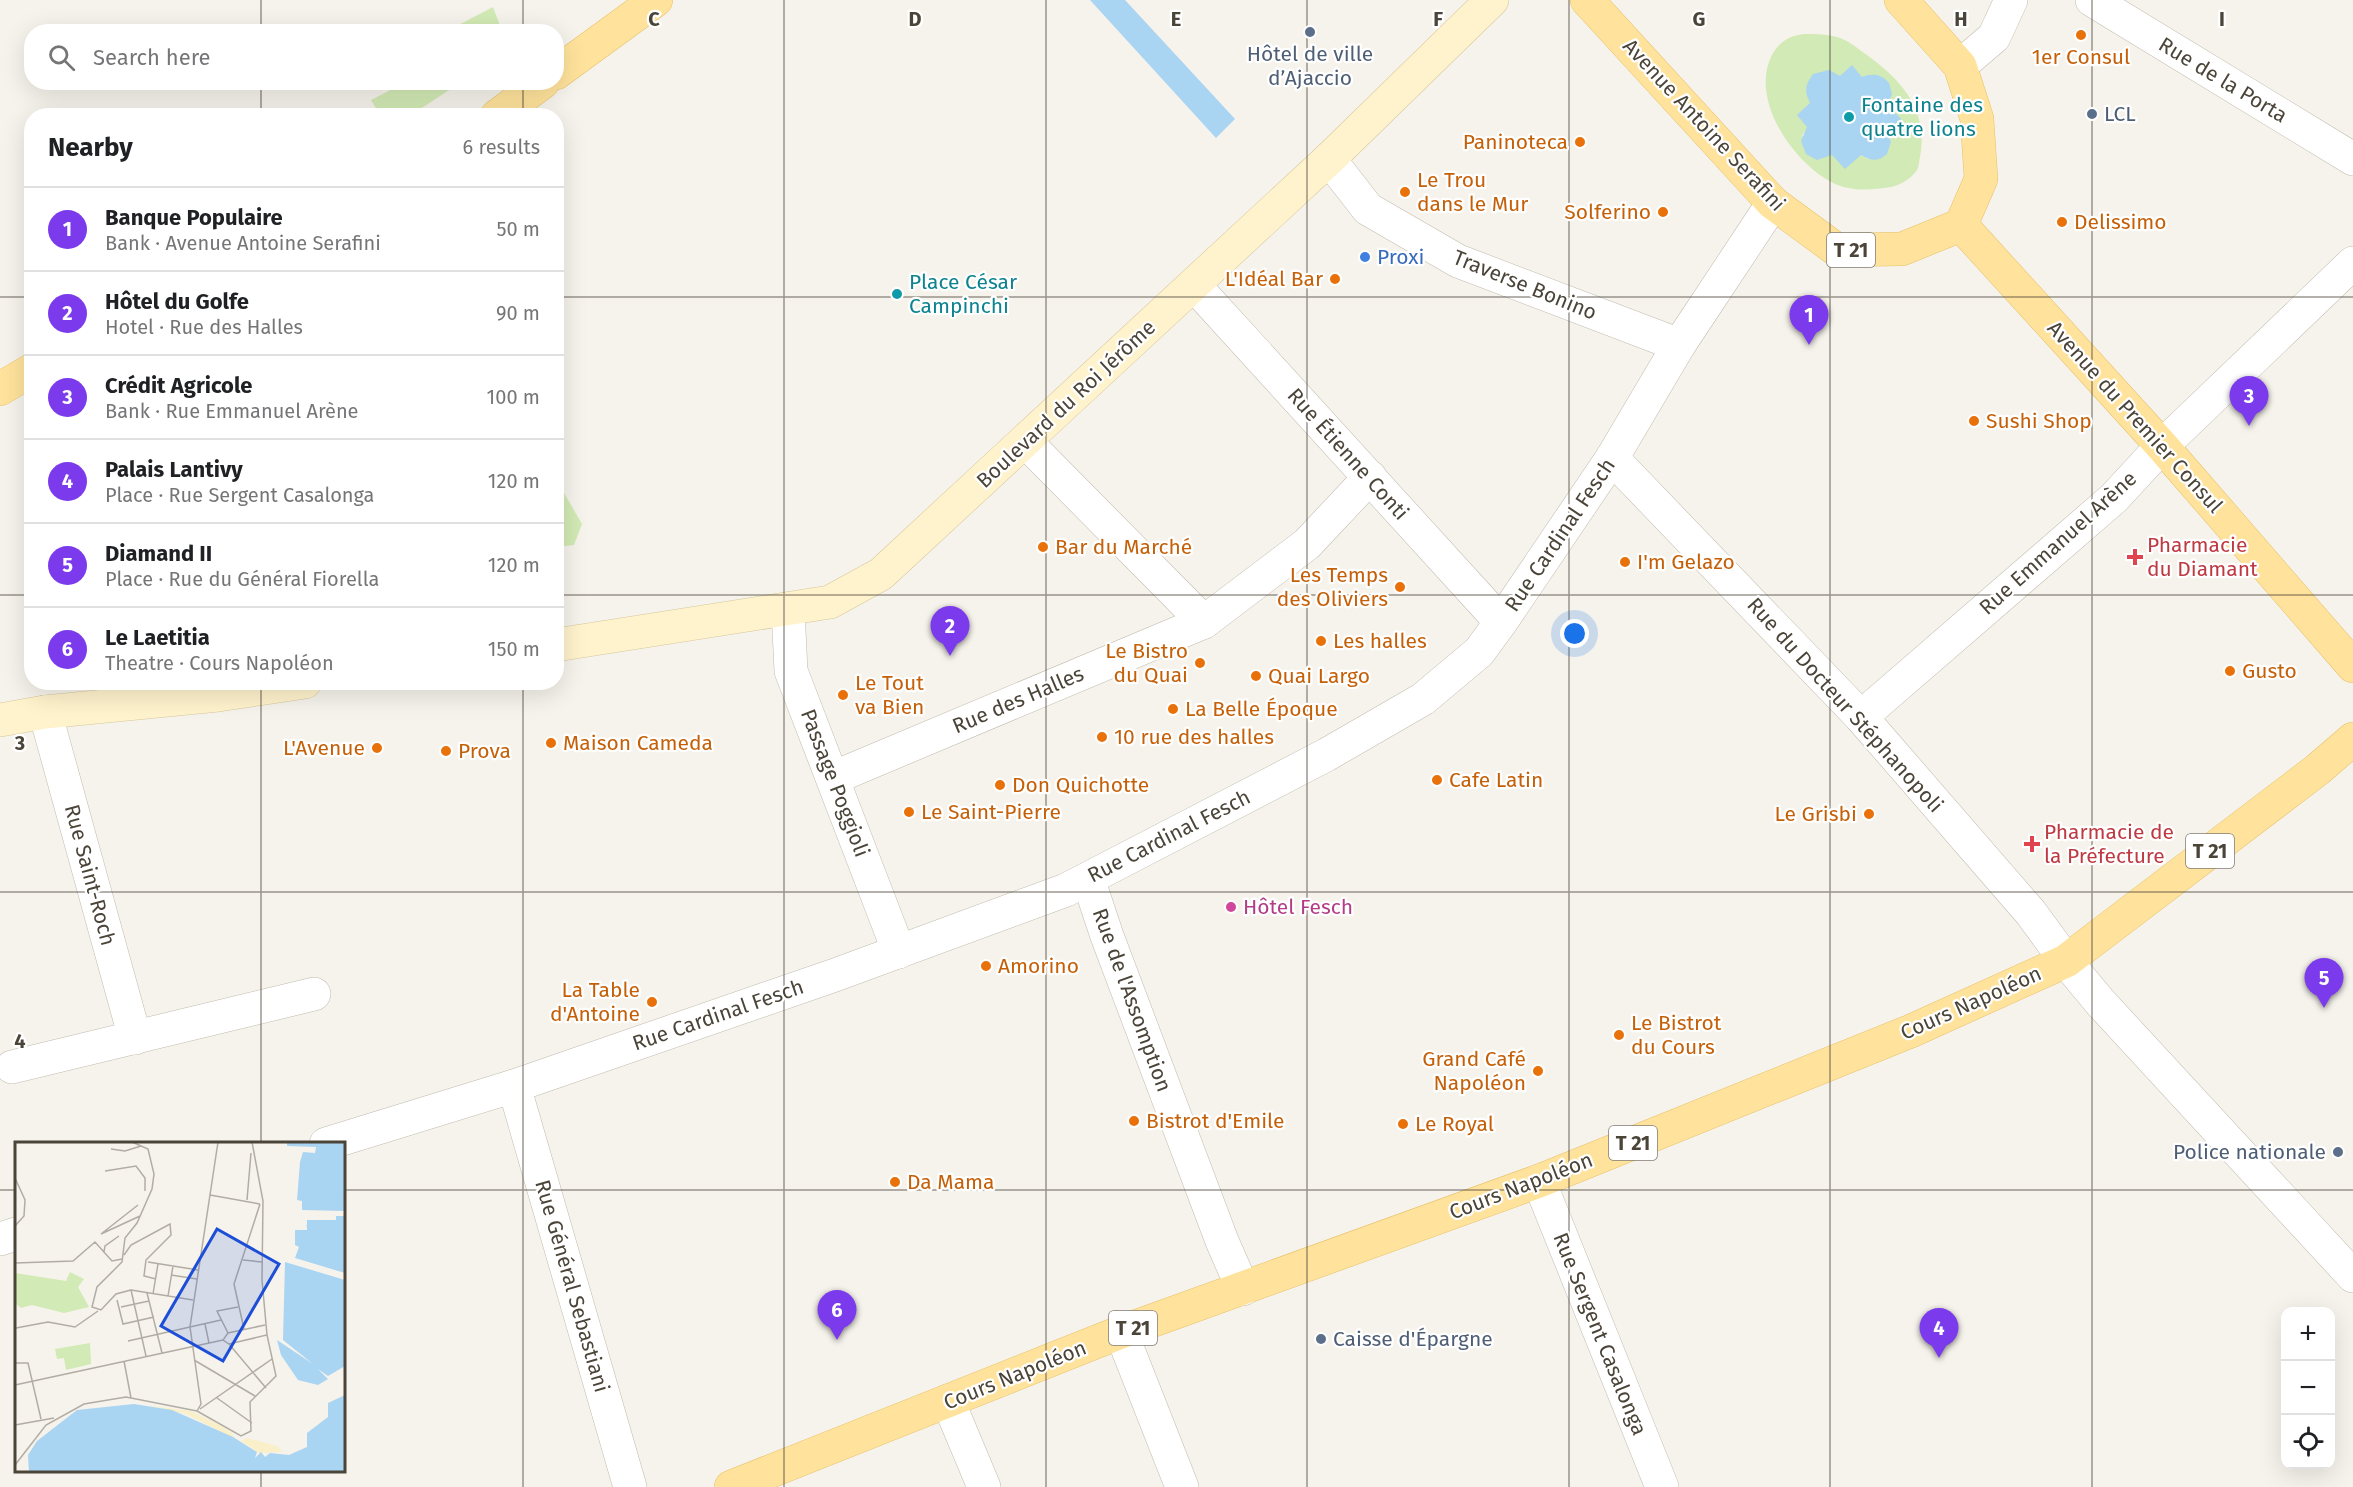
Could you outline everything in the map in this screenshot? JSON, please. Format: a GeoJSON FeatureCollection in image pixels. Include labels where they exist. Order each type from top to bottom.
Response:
{"type":"FeatureCollection","features":[{"type":"Feature","properties":{"kind":"main road"},"geometry":{"type":"LineString","coordinates":[[564,67],[656,0]]}},
{"type":"Feature","properties":{"kind":"main road","name":"Boulevard du Roi Jérôme"},"geometry":{"type":"LineString","coordinates":[[564,644],[830,602],[881,574],[1329,159],[1492,0]]}},
{"type":"Feature","properties":{"kind":"main road","name":"Avenue Antoine Serafini"},"geometry":{"type":"LineString","coordinates":[[1587,0],[1773,203],[1837,250],[1902,249],[1961,225]]}},
{"type":"Feature","properties":{"kind":"main road"},"geometry":{"type":"LineString","coordinates":[[1901,0],[1960,66],[1977,119],[1981,178],[1961,225]]}},
{"type":"Feature","properties":{"kind":"main road"},"geometry":{"type":"LineString","coordinates":[[508,108],[532,90]]}},
{"type":"Feature","properties":{"kind":"main road","name":"Avenue du Premier Consul"},"geometry":{"type":"LineString","coordinates":[[1961,225],[2162,446],[2353,666]]}},
{"type":"Feature","properties":{"kind":"main road"},"geometry":{"type":"LineString","coordinates":[[0,389],[24,375]]}},
{"type":"Feature","properties":{"kind":"main road"},"geometry":{"type":"LineString","coordinates":[[0,720],[45,712],[252,690]]}},
{"type":"Feature","properties":{"kind":"main road","name":"Cours Napoléon"},"geometry":{"type":"LineString","coordinates":[[731,1487],[1121,1332],[1539,1180],[1911,1031],[2066,962],[2317,770],[2353,739]]}},
{"type":"Feature","properties":{"kind":"street"},"geometry":{"type":"LineString","coordinates":[[1960,66],[1994,37],[2011,0]]}},
{"type":"Feature","properties":{"kind":"street","name":"Rue de la Porta"},"geometry":{"type":"LineString","coordinates":[[2092,0],[2353,159]]}},
{"type":"Feature","properties":{"kind":"street","name":"Traverse Bonino"},"geometry":{"type":"LineString","coordinates":[[1329,159],[1368,209],[1458,261],[1679,345]]}},
{"type":"Feature","properties":{"kind":"street","name":"Rue Cardinal Fesch"},"geometry":{"type":"LineString","coordinates":[[329,1142],[514,1086],[899,952],[1066,890],[1326,755],[1423,699],[1479,652],[1502,622],[1612,458],[1679,345],[1773,203]]}},
{"type":"Feature","properties":{"kind":"street","name":"Rue Emmanuel Arène"},"geometry":{"type":"LineString","coordinates":[[1861,717],[2114,498],[2162,446],[2353,263]]}},
{"type":"Feature","properties":{"kind":"street","name":"Rue Étienne Conti"},"geometry":{"type":"LineString","coordinates":[[1194,285],[1502,622]]}},
{"type":"Feature","properties":{"kind":"street"},"geometry":{"type":"LineString","coordinates":[[1026,442],[1204,621]]}},
{"type":"Feature","properties":{"kind":"street","name":"Rue du Docteur Stéphanopoli"},"geometry":{"type":"LineString","coordinates":[[1612,458],[1861,717],[2031,913],[2066,962],[2100,1002],[2353,1276]]}},
{"type":"Feature","properties":{"kind":"street","name":"Rue des Halles"},"geometry":{"type":"LineString","coordinates":[[833,778],[1204,621],[1307,544],[1370,477]]}},
{"type":"Feature","properties":{"kind":"street","name":"Passage Poggioli"},"geometry":{"type":"LineString","coordinates":[[788,610],[791,671],[899,952]]}},
{"type":"Feature","properties":{"kind":"street","name":"Rue Saint-Roch"},"geometry":{"type":"LineString","coordinates":[[45,712],[135,1038]]}},
{"type":"Feature","properties":{"kind":"street","name":"Rue de l'Assomption"},"geometry":{"type":"LineString","coordinates":[[1088,879],[1127,991],[1218,1230],[1243,1289]]}},
{"type":"Feature","properties":{"kind":"street"},"geometry":{"type":"LineString","coordinates":[[12,1067],[314,994]]}},
{"type":"Feature","properties":{"kind":"street","name":"Rue Général Sebastiani"},"geometry":{"type":"LineString","coordinates":[[514,1086],[630,1487]]}},
{"type":"Feature","properties":{"kind":"street","name":"Rue Sergent Casalonga"},"geometry":{"type":"LineString","coordinates":[[1539,1180],[1662,1487]]}},
{"type":"Feature","properties":{"kind":"street"},"geometry":{"type":"LineString","coordinates":[[0,1239],[15,1234]]}},
{"type":"Feature","properties":{"kind":"street"},"geometry":{"type":"LineString","coordinates":[[1121,1332],[1182,1487]]}},
{"type":"Feature","properties":{"kind":"street"},"geometry":{"type":"LineString","coordinates":[[948,1401],[984,1487]]}},
{"type":"Feature","properties":{"kind":"green space"},"geometry":{"type":"Polygon","coordinates":[[[493,7],[499,24],[460,24],[493,7]]]}},
{"type":"Feature","properties":{"kind":"green space"},"geometry":{"type":"Polygon","coordinates":[[[1799,35],[1823,35],[1844,40],[1883,68],[1904,89],[1917,113],[1922,141],[1918,167],[1909,179],[1894,186],[1876,189],[1862,190],[1840,186],[1818,174],[1790,145],[1771,110],[1766,91],[1766,72],[1778,46],[1785,40],[1799,35]],[[1891,100],[1810,102],[1808,127],[1802,136],[1832,155],[1861,155],[1868,159],[1887,132],[1888,105],[1891,100]]]}},
{"type":"Feature","properties":{"kind":"green space"},"geometry":{"type":"Polygon","coordinates":[[[390,90],[449,90],[422,108],[376,108],[371,100],[390,90]]]}},
{"type":"Feature","properties":{"kind":"green space"},"geometry":{"type":"Polygon","coordinates":[[[564,493],[582,524],[574,545],[564,546],[564,493]]]}},
{"type":"Feature","properties":{"kind":"water"},"geometry":{"type":"Polygon","coordinates":[[[1090,0],[1125,0],[1235,119],[1216,138],[1090,0]]]}},
{"type":"Feature","properties":{"kind":"water","name":"Fontaine des quatre lions"},"geometry":{"type":"Polygon","coordinates":[[[1852,65],[1862,77],[1877,75],[1889,83],[1892,94],[1888,105],[1901,119],[1887,132],[1891,142],[1887,154],[1874,160],[1861,155],[1845,169],[1832,155],[1817,160],[1806,154],[1801,141],[1807,127],[1797,115],[1810,103],[1806,88],[1813,74],[1829,70],[1840,76],[1852,65]]]}},
{"type":"Feature","properties":{"kind":"place","name":"Hôtel de ville d’Ajaccio"},"geometry":{"type":"Point","coordinates":[1310,32]}},
{"type":"Feature","properties":{"kind":"place","name":"1er Consul"},"geometry":{"type":"Point","coordinates":[2081,35]}},
{"type":"Feature","properties":{"kind":"place","name":"LCL"},"geometry":{"type":"Point","coordinates":[2092,114]}},
{"type":"Feature","properties":{"kind":"place","name":"Fontaine des quatre lions"},"geometry":{"type":"Point","coordinates":[1849,117]}},
{"type":"Feature","properties":{"kind":"place","name":"Paninoteca"},"geometry":{"type":"Point","coordinates":[1580,142]}},
{"type":"Feature","properties":{"kind":"place","name":"Le Trou dans le Mur"},"geometry":{"type":"Point","coordinates":[1405,192]}},
{"type":"Feature","properties":{"kind":"place","name":"Solferino"},"geometry":{"type":"Point","coordinates":[1663,212]}},
{"type":"Feature","properties":{"kind":"place","name":"Delissimo"},"geometry":{"type":"Point","coordinates":[2062,222]}},
{"type":"Feature","properties":{"kind":"place","name":"Proxi"},"geometry":{"type":"Point","coordinates":[1365,257]}},
{"type":"Feature","properties":{"kind":"place","name":"L'Idéal Bar"},"geometry":{"type":"Point","coordinates":[1335,279]}},
{"type":"Feature","properties":{"kind":"place","name":"Place César Campinchi"},"geometry":{"type":"Point","coordinates":[897,294]}},
{"type":"Feature","properties":{"kind":"place","name":"Banque Populaire"},"geometry":{"type":"Point","coordinates":[1809,345]}},
{"type":"Feature","properties":{"kind":"place","name":"Sushi Shop"},"geometry":{"type":"Point","coordinates":[1974,421]}},
{"type":"Feature","properties":{"kind":"place","name":"Crédit Agricole"},"geometry":{"type":"Point","coordinates":[2249,426]}},
{"type":"Feature","properties":{"kind":"place","name":"Bar du Marché"},"geometry":{"type":"Point","coordinates":[1043,547]}},
{"type":"Feature","properties":{"kind":"place","name":"Pharmacie du Diamant"},"geometry":{"type":"Point","coordinates":[2135,557]}},
{"type":"Feature","properties":{"kind":"place","name":"I'm Gelazo"},"geometry":{"type":"Point","coordinates":[1625,562]}},
{"type":"Feature","properties":{"kind":"place","name":"Les Temps des Oliviers"},"geometry":{"type":"Point","coordinates":[1400,587]}},
{"type":"Feature","properties":{"kind":"place","name":"Les halles"},"geometry":{"type":"Point","coordinates":[1321,641]}},
{"type":"Feature","properties":{"kind":"place","name":"Hôtel du Golfe"},"geometry":{"type":"Point","coordinates":[950,656]}},
{"type":"Feature","properties":{"kind":"place","name":"Le Bistro du Quai"},"geometry":{"type":"Point","coordinates":[1200,663]}},
{"type":"Feature","properties":{"kind":"place","name":"Gusto"},"geometry":{"type":"Point","coordinates":[2230,671]}},
{"type":"Feature","properties":{"kind":"place","name":"Quai Largo"},"geometry":{"type":"Point","coordinates":[1256,676]}},
{"type":"Feature","properties":{"kind":"place","name":"Le Tout va Bien"},"geometry":{"type":"Point","coordinates":[843,695]}},
{"type":"Feature","properties":{"kind":"place","name":"La Belle Époque"},"geometry":{"type":"Point","coordinates":[1173,709]}},
{"type":"Feature","properties":{"kind":"place","name":"10 rue des halles"},"geometry":{"type":"Point","coordinates":[1102,737]}},
{"type":"Feature","properties":{"kind":"place","name":"Maison Cameda"},"geometry":{"type":"Point","coordinates":[551,743]}},
{"type":"Feature","properties":{"kind":"place","name":"L'Avenue"},"geometry":{"type":"Point","coordinates":[377,748]}},
{"type":"Feature","properties":{"kind":"place","name":"Prova"},"geometry":{"type":"Point","coordinates":[446,751]}},
{"type":"Feature","properties":{"kind":"place","name":"Cafe Latin"},"geometry":{"type":"Point","coordinates":[1437,780]}},
{"type":"Feature","properties":{"kind":"place","name":"Don Quichotte"},"geometry":{"type":"Point","coordinates":[1000,785]}},
{"type":"Feature","properties":{"kind":"place","name":"Le Saint-Pierre"},"geometry":{"type":"Point","coordinates":[909,812]}},
{"type":"Feature","properties":{"kind":"place","name":"Le Grisbi"},"geometry":{"type":"Point","coordinates":[1869,814]}},
{"type":"Feature","properties":{"kind":"place","name":"Pharmacie de la Préfecture"},"geometry":{"type":"Point","coordinates":[2032,844]}},
{"type":"Feature","properties":{"kind":"place","name":"Hôtel Fesch"},"geometry":{"type":"Point","coordinates":[1231,907]}},
{"type":"Feature","properties":{"kind":"place","name":"Amorino"},"geometry":{"type":"Point","coordinates":[986,966]}},
{"type":"Feature","properties":{"kind":"place","name":"La Table d'Antoine"},"geometry":{"type":"Point","coordinates":[652,1002]}},
{"type":"Feature","properties":{"kind":"place","name":"Diamand II"},"geometry":{"type":"Point","coordinates":[2324,1008]}},
{"type":"Feature","properties":{"kind":"place","name":"Le Bistrot du Cours"},"geometry":{"type":"Point","coordinates":[1619,1035]}},
{"type":"Feature","properties":{"kind":"place","name":"Grand Café Napoléon"},"geometry":{"type":"Point","coordinates":[1538,1071]}},
{"type":"Feature","properties":{"kind":"place","name":"Bistrot d'Emile"},"geometry":{"type":"Point","coordinates":[1134,1121]}},
{"type":"Feature","properties":{"kind":"place","name":"Le Royal"},"geometry":{"type":"Point","coordinates":[1403,1124]}},
{"type":"Feature","properties":{"kind":"place","name":"Police nationale"},"geometry":{"type":"Point","coordinates":[2338,1152]}},
{"type":"Feature","properties":{"kind":"place","name":"Da Mama"},"geometry":{"type":"Point","coordinates":[895,1182]}},
{"type":"Feature","properties":{"kind":"place","name":"Caisse d'Épargne"},"geometry":{"type":"Point","coordinates":[1321,1339]}},
{"type":"Feature","properties":{"kind":"place","name":"Le Laetitia"},"geometry":{"type":"Point","coordinates":[837,1340]}},
{"type":"Feature","properties":{"kind":"place","name":"Palais Lantivy"},"geometry":{"type":"Point","coordinates":[1939,1358]}}]}
